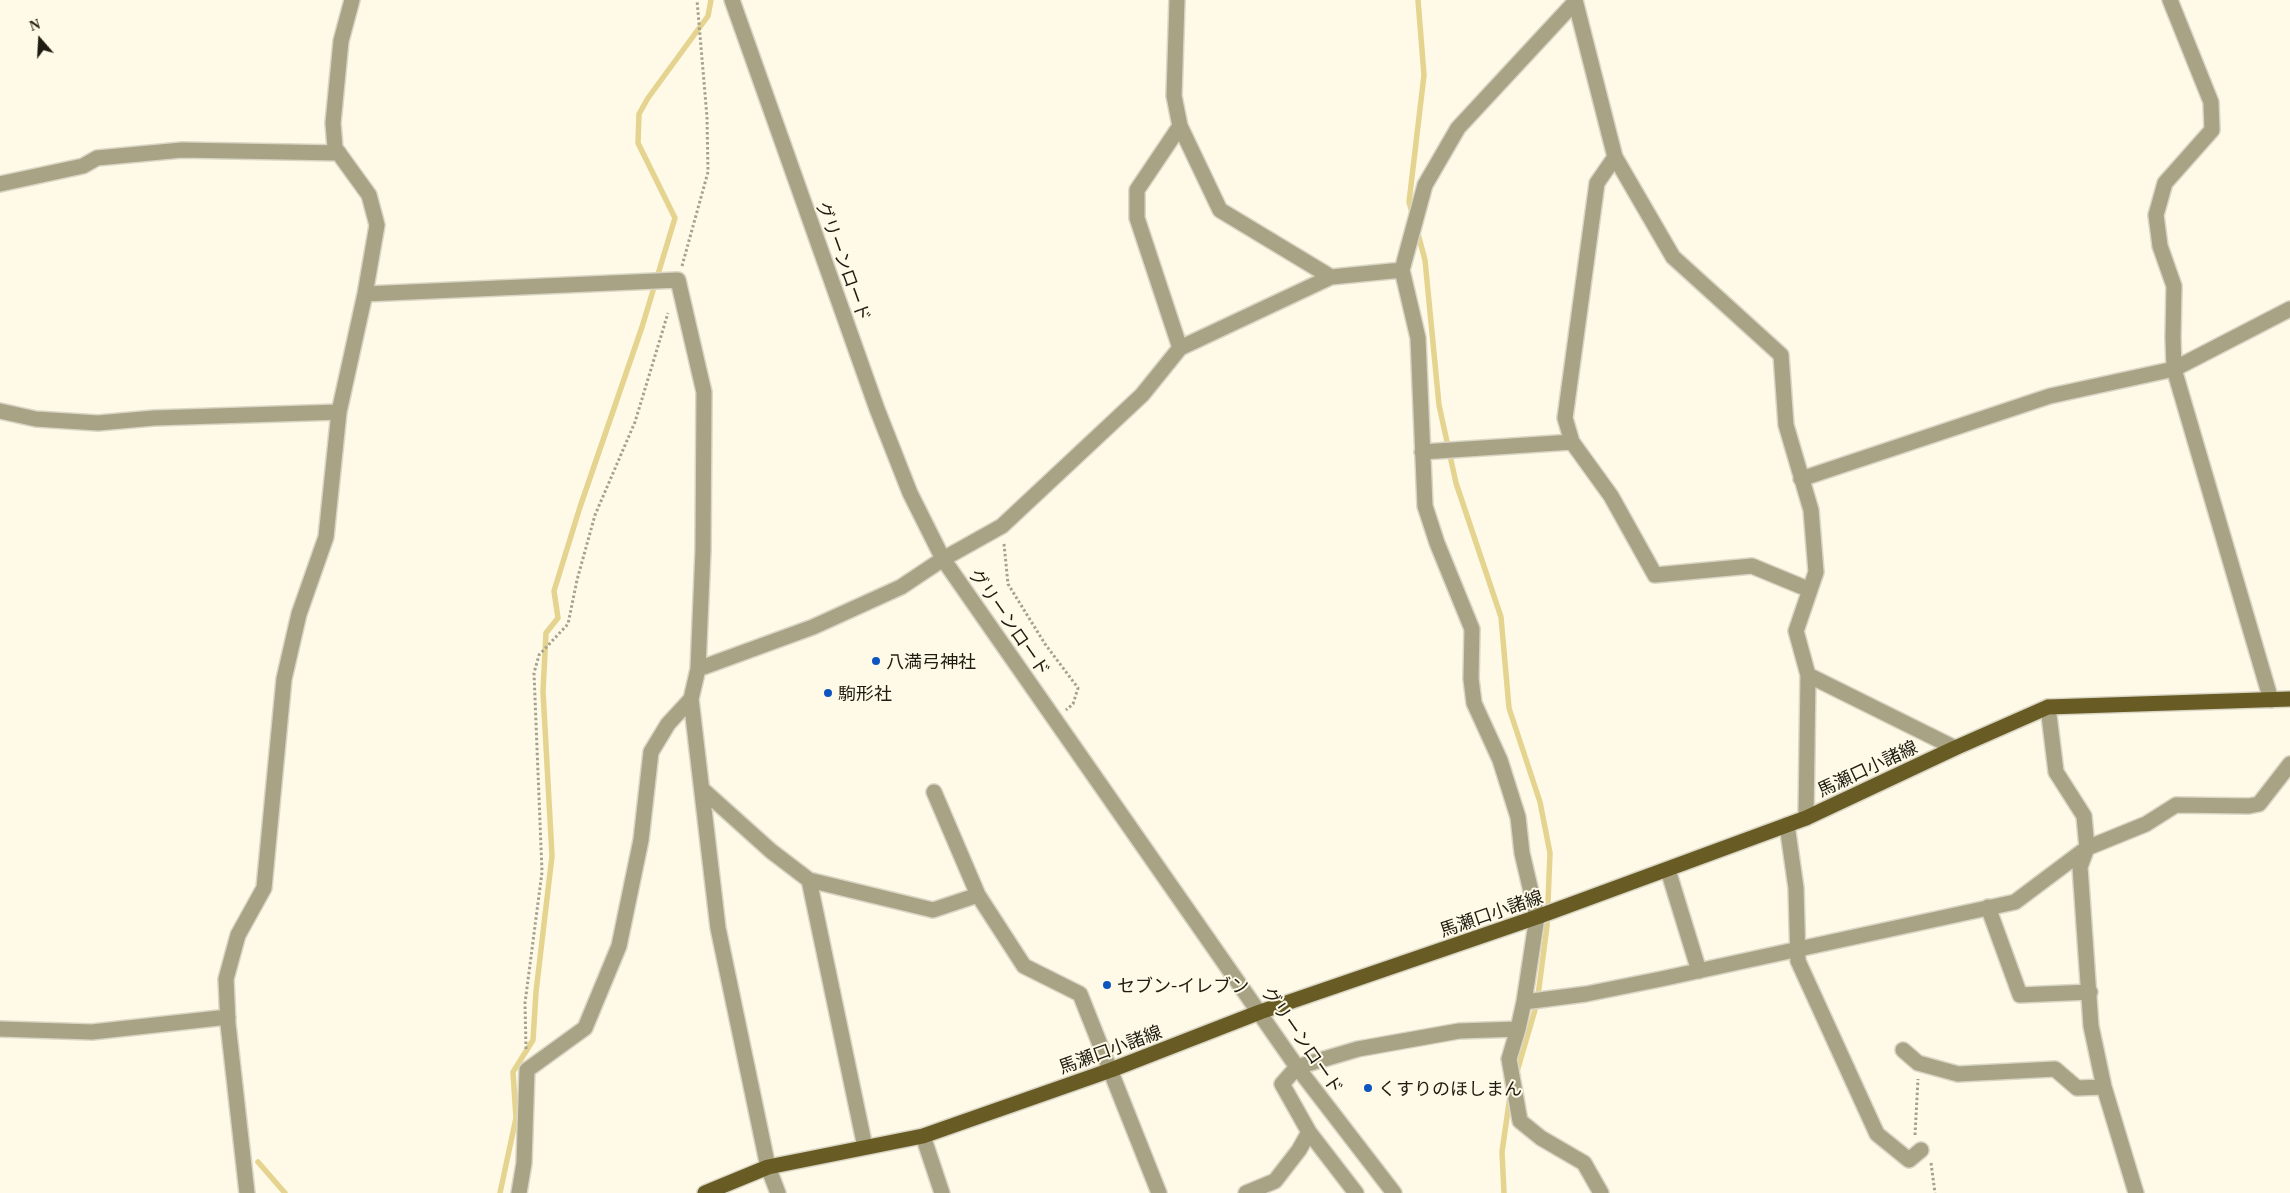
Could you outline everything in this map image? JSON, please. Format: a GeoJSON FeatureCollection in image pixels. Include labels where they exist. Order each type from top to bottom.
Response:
{"type":"FeatureCollection","features":[{"type":"Feature","properties":{"kind":"main road","name":"馬瀬口小諸線"},"geometry":{"type":"LineString","coordinates":[[704,1193],[768,1166],[923,1136],[1111,1070],[1260,1012],[1668,870],[1806,818],[1955,748],[2048,707],[2290,699]]}},
{"type":"Feature","properties":{"kind":"street"},"geometry":{"type":"LineString","coordinates":[[247,1193],[228,1017],[226,979],[238,935],[264,888],[284,679],[299,614],[326,537],[339,412],[377,225],[369,195],[335,148],[332,123],[341,41],[352,0]]}},
{"type":"Feature","properties":{"kind":"street","name":"グリーンロード"},"geometry":{"type":"LineString","coordinates":[[732,0],[877,409],[910,493],[944,559],[1260,1012],[1297,1068],[1394,1193]]}},
{"type":"Feature","properties":{"kind":"street"},"geometry":{"type":"LineString","coordinates":[[1177,0],[1174,96],[1180,126],[1220,210],[1330,277]]}},
{"type":"Feature","properties":{"kind":"street"},"geometry":{"type":"LineString","coordinates":[[2170,0],[2211,102],[2212,130],[2165,183],[2156,215],[2160,246],[2174,286],[2174,369],[2271,700]]}},
{"type":"Feature","properties":{"kind":"street"},"geometry":{"type":"LineString","coordinates":[[1575,1],[1615,157],[1673,257],[1781,355],[1786,425],[1811,510],[1816,572],[1796,631],[1808,675],[1806,818]]}},
{"type":"Feature","properties":{"kind":"street"},"geometry":{"type":"LineString","coordinates":[[1575,1],[1458,128],[1425,185],[1402,270],[1418,338],[1425,506],[1436,544],[1472,629],[1471,679],[1474,704],[1500,760],[1518,817],[1522,853],[1537,917],[1524,1002],[1509,1059],[1520,1121],[1541,1138],[1584,1162],[1601,1193]]}},
{"type":"Feature","properties":{"kind":"street"},"geometry":{"type":"LineString","coordinates":[[1180,126],[1137,190],[1137,218],[1180,348]]}},
{"type":"Feature","properties":{"kind":"street"},"geometry":{"type":"LineString","coordinates":[[0,184],[83,166],[97,158],[182,150],[339,154]]}},
{"type":"Feature","properties":{"kind":"street"},"geometry":{"type":"LineString","coordinates":[[1615,157],[1597,183],[1565,418],[1572,442],[1611,496],[1655,575],[1752,566],[1810,590]]}},
{"type":"Feature","properties":{"kind":"street"},"geometry":{"type":"LineString","coordinates":[[698,669],[822,623],[901,587],[944,559],[1002,526],[1142,395],[1180,348],[1330,277],[1402,270]]}},
{"type":"Feature","properties":{"kind":"street"},"geometry":{"type":"LineString","coordinates":[[364,294],[678,280],[704,392],[704,550],[698,669],[691,698],[718,928],[768,1166],[778,1193]]}},
{"type":"Feature","properties":{"kind":"street"},"geometry":{"type":"LineString","coordinates":[[1801,478],[2050,396],[2174,369],[2290,309]]}},
{"type":"Feature","properties":{"kind":"street"},"geometry":{"type":"LineString","coordinates":[[0,411],[36,419],[98,423],[154,418],[339,412]]}},
{"type":"Feature","properties":{"kind":"street"},"geometry":{"type":"LineString","coordinates":[[1422,452],[1572,442]]}},
{"type":"Feature","properties":{"kind":"street"},"geometry":{"type":"LineString","coordinates":[[1808,675],[1955,748]]}},
{"type":"Feature","properties":{"kind":"street"},"geometry":{"type":"LineString","coordinates":[[519,1193],[524,1163],[527,1070],[585,1028],[619,946],[641,840],[651,752],[668,724],[691,698]]}},
{"type":"Feature","properties":{"kind":"street"},"geometry":{"type":"LineString","coordinates":[[2048,707],[2056,772],[2084,816],[2086,848],[2080,867],[2081,908],[2090,992],[2091,1026],[2104,1087],[2136,1193]]}},
{"type":"Feature","properties":{"kind":"street"},"geometry":{"type":"LineString","coordinates":[[1524,1002],[1586,994],[2015,902],[2086,848],[2146,824],[2176,805],[2249,806],[2259,804],[2290,764]]}},
{"type":"Feature","properties":{"kind":"street"},"geometry":{"type":"LineString","coordinates":[[702,789],[771,851],[809,880],[933,910],[978,895]]}},
{"type":"Feature","properties":{"kind":"street"},"geometry":{"type":"LineString","coordinates":[[934,792],[978,895],[1024,966],[1080,994],[1159,1193]]}},
{"type":"Feature","properties":{"kind":"street"},"geometry":{"type":"LineString","coordinates":[[1787,825],[1796,888],[1798,961],[1877,1134],[1909,1160],[1921,1150]]}},
{"type":"Feature","properties":{"kind":"street"},"geometry":{"type":"LineString","coordinates":[[1668,870],[1698,971]]}},
{"type":"Feature","properties":{"kind":"street"},"geometry":{"type":"LineString","coordinates":[[809,880],[865,1147]]}},
{"type":"Feature","properties":{"kind":"street"},"geometry":{"type":"LineString","coordinates":[[1988,908],[2020,995],[2090,992]]}},
{"type":"Feature","properties":{"kind":"street"},"geometry":{"type":"LineString","coordinates":[[0,1029],[92,1032],[228,1017]]}},
{"type":"Feature","properties":{"kind":"street"},"geometry":{"type":"LineString","coordinates":[[1356,1193],[1309,1132],[1282,1084],[1297,1068],[1358,1049],[1450,1033],[1518,1030]]}},
{"type":"Feature","properties":{"kind":"street"},"geometry":{"type":"LineString","coordinates":[[1903,1050],[1918,1063],[1958,1074],[2055,1069],[2077,1088],[2104,1087]]}},
{"type":"Feature","properties":{"kind":"street"},"geometry":{"type":"LineString","coordinates":[[1246,1193],[1275,1182],[1299,1150],[1309,1132]]}},
{"type":"Feature","properties":{"kind":"street"},"geometry":{"type":"LineString","coordinates":[[923,1136],[942,1193]]}},
{"type":"Feature","properties":{"kind":"path"},"geometry":{"type":"LineString","coordinates":[[678,280],[708,172],[708,117],[697,0]]}},
{"type":"Feature","properties":{"kind":"path"},"geometry":{"type":"LineString","coordinates":[[527,1070],[525,1003],[542,872],[534,673],[539,656],[568,624],[577,580],[595,515],[635,422],[669,309]]}},
{"type":"Feature","properties":{"kind":"path"},"geometry":{"type":"LineString","coordinates":[[1002,526],[1008,584],[1045,644],[1078,688],[1073,704],[1055,720]]}},
{"type":"Feature","properties":{"kind":"path"},"geometry":{"type":"LineString","coordinates":[[1918,1063],[1915,1134],[1921,1150],[1930,1159],[1936,1193]]}},
{"type":"Feature","properties":{"kind":"waterway"},"geometry":{"type":"LineString","coordinates":[[500,1193],[516,1118],[513,1072],[533,1040],[536,992],[552,856],[543,691],[546,633],[558,618],[554,591],[580,507],[642,327],[675,218],[638,143],[639,114],[648,98],[708,16],[711,0]]}},
{"type":"Feature","properties":{"kind":"waterway"},"geometry":{"type":"LineString","coordinates":[[1413,216],[1409,202],[1424,75],[1418,0]]}},
{"type":"Feature","properties":{"kind":"waterway"},"geometry":{"type":"LineString","coordinates":[[1417,230],[1425,260],[1439,405],[1456,483],[1501,617],[1509,708],[1540,802],[1550,853],[1547,926],[1537,1003],[1516,1075]]}},
{"type":"Feature","properties":{"kind":"waterway"},"geometry":{"type":"LineString","coordinates":[[1504,1193],[1502,1152],[1510,1096]]}},
{"type":"Feature","properties":{"kind":"waterway"},"geometry":{"type":"LineString","coordinates":[[258,1162],[285,1193]]}},
{"type":"Feature","properties":{"kind":"place","name":"八満弓神社"},"geometry":{"type":"Point","coordinates":[876,661]}},
{"type":"Feature","properties":{"kind":"place","name":"駒形社"},"geometry":{"type":"Point","coordinates":[828,693]}},
{"type":"Feature","properties":{"kind":"place","name":"セブン-イレブン"},"geometry":{"type":"Point","coordinates":[1107,985]}},
{"type":"Feature","properties":{"kind":"place","name":"くすりのほしまん"},"geometry":{"type":"Point","coordinates":[1368,1088]}}]}
